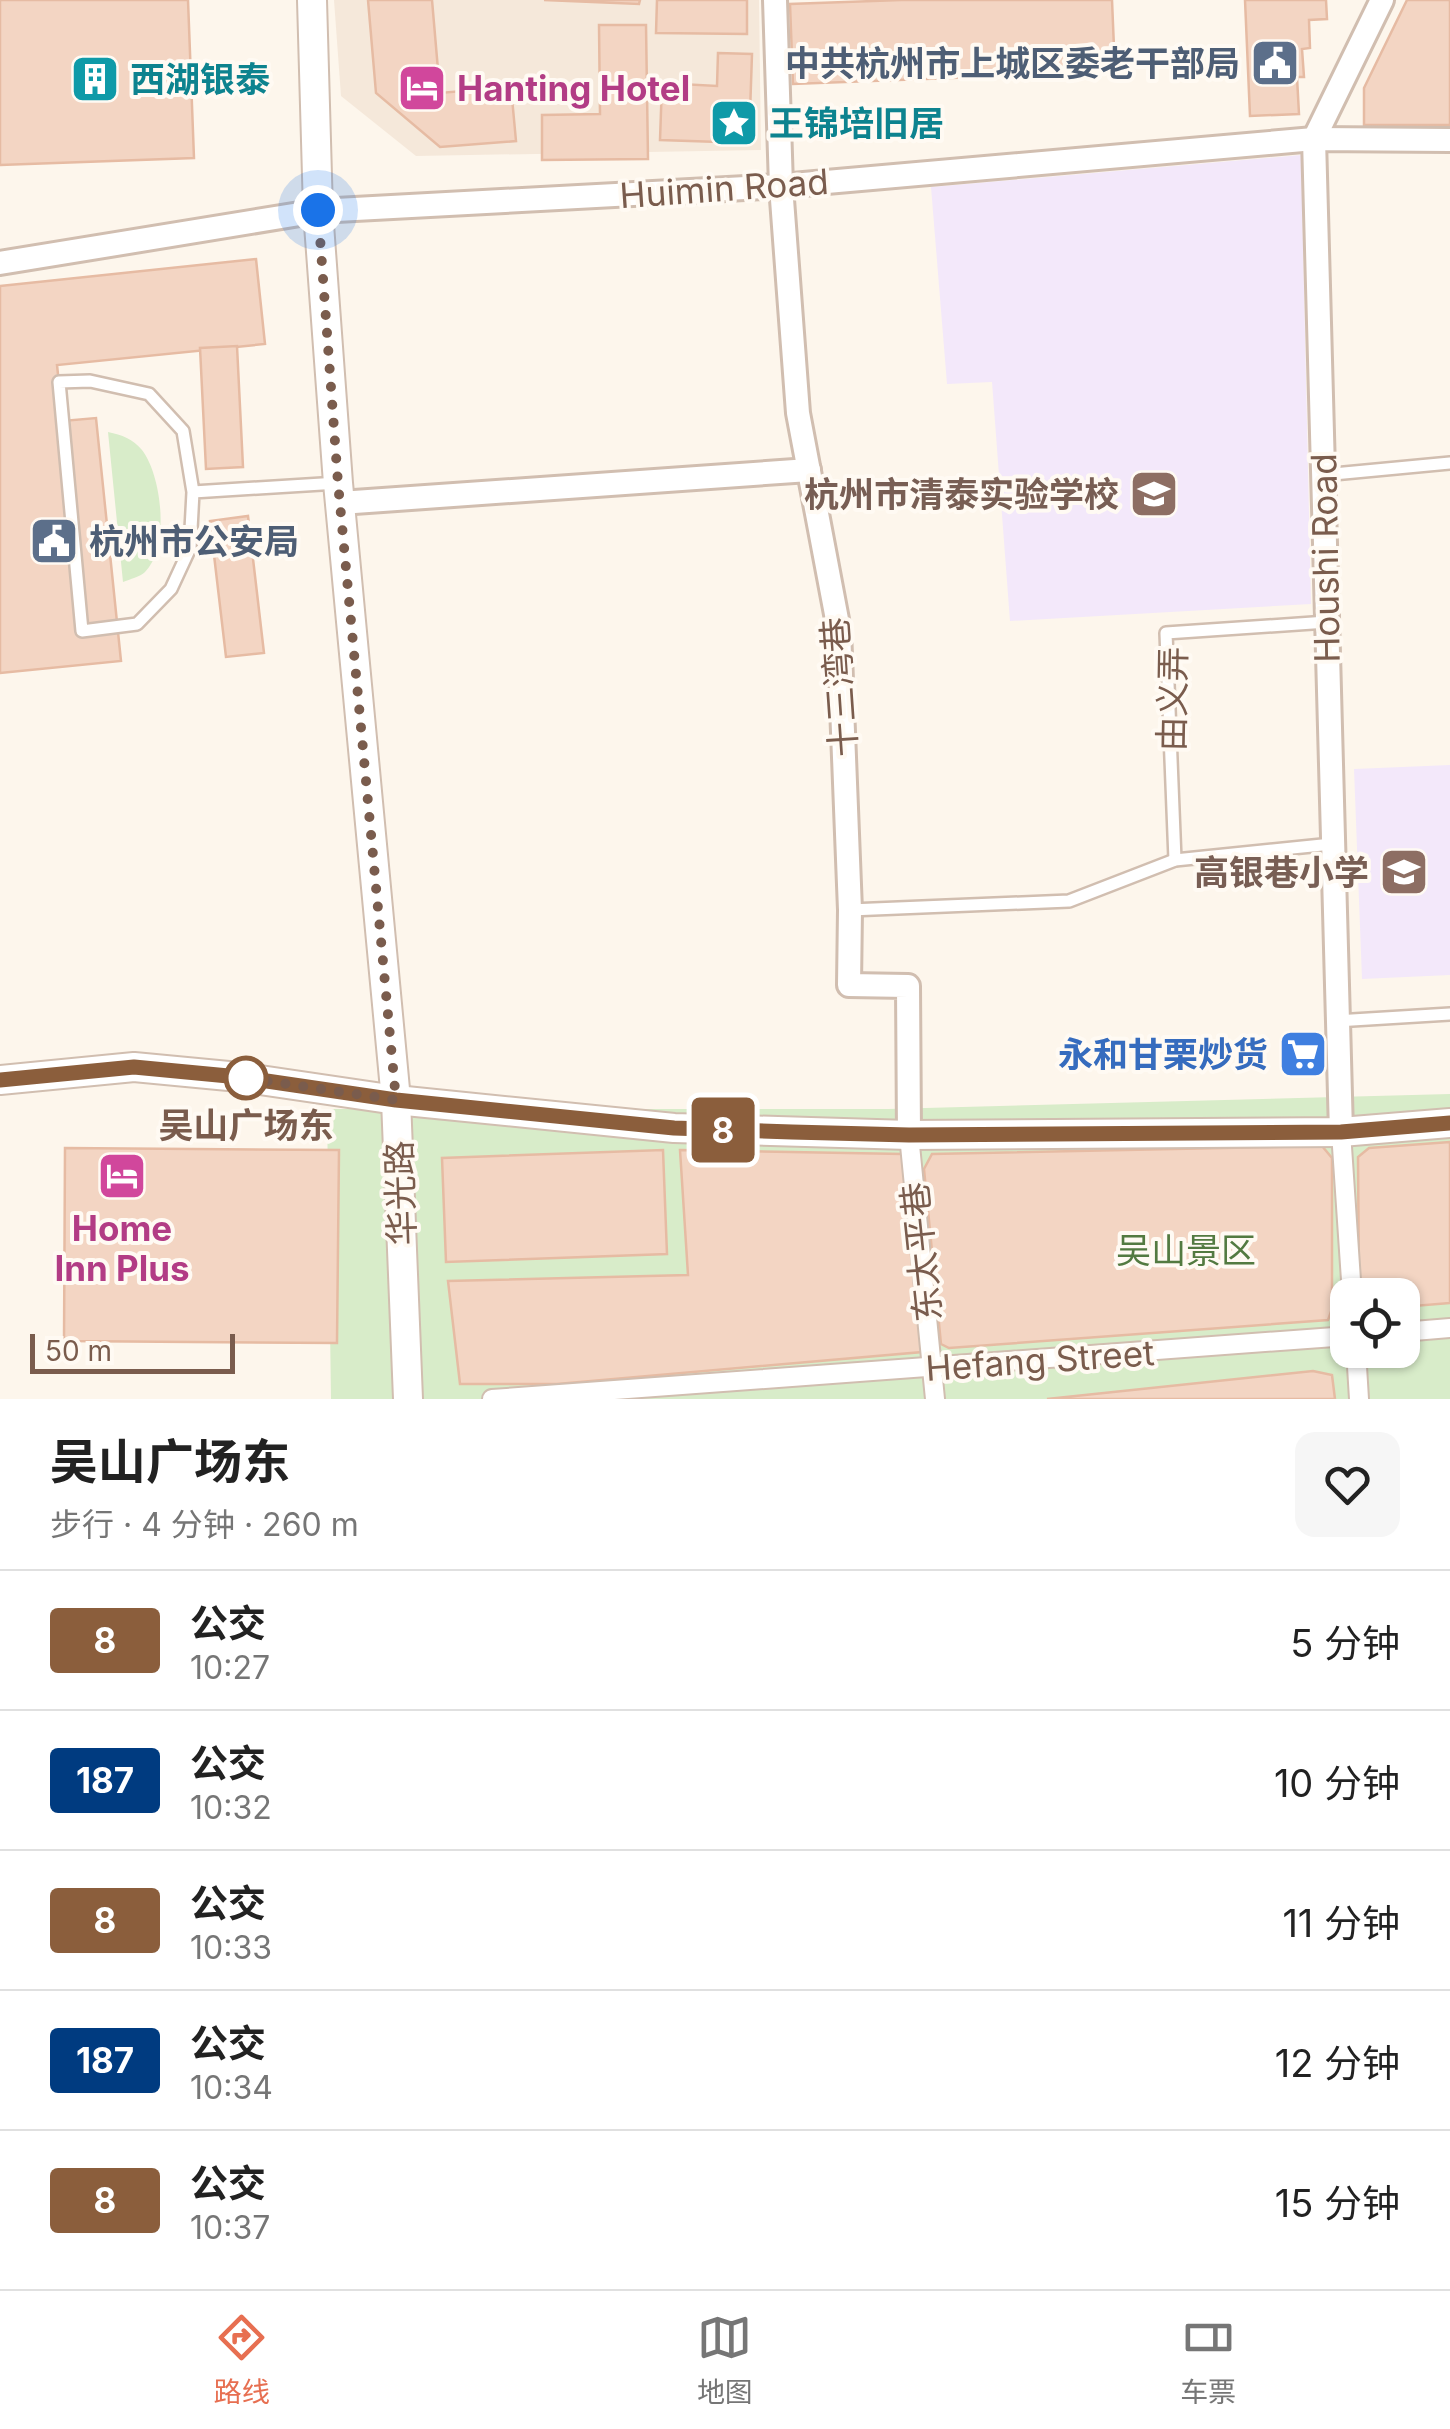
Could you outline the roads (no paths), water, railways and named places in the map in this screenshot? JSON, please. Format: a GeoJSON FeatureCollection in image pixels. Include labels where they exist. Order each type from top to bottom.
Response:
{"type":"FeatureCollection","features":[{"type":"Feature","properties":{"kind":"street","name":"华光路"},"geometry":{"type":"LineString","coordinates":[[312,0],[318,210],[339,493],[396,1100],[408,1399]]}},
{"type":"Feature","properties":{"kind":"street","name":"十三湾巷"},"geometry":{"type":"LineString","coordinates":[[775,0],[781,186],[798,413],[839,630],[850,910],[849,985],[908,986],[909,1135]]}},
{"type":"Feature","properties":{"kind":"street","name":"Houshi Road"},"geometry":{"type":"LineString","coordinates":[[1341,1132],[1314,138],[1382,0]]}},
{"type":"Feature","properties":{"kind":"street","name":"Huimin Road"},"geometry":{"type":"LineString","coordinates":[[0,263],[318,210],[781,186],[1314,138],[1450,140]]}},
{"type":"Feature","properties":{"kind":"street"},"geometry":{"type":"LineString","coordinates":[[339,493],[809,470]]}},
{"type":"Feature","properties":{"kind":"street"},"geometry":{"type":"LineString","coordinates":[[0,1080],[134,1067],[239,1077],[396,1100],[674,1128],[909,1135],[1341,1132],[1450,1122]]}},
{"type":"Feature","properties":{"kind":"street"},"geometry":{"type":"LineString","coordinates":[[1341,1132],[1351,1278]]}},
{"type":"Feature","properties":{"kind":"street","name":"东太平巷"},"geometry":{"type":"LineString","coordinates":[[909,1135],[935,1399]]}},
{"type":"Feature","properties":{"kind":"street"},"geometry":{"type":"LineString","coordinates":[[1420,1330],[1450,1328]]}},
{"type":"Feature","properties":{"kind":"street","name":"Hefang Street"},"geometry":{"type":"LineString","coordinates":[[492,1399],[1330,1337]]}},
{"type":"Feature","properties":{"kind":"street"},"geometry":{"type":"LineString","coordinates":[[1357,1368],[1360,1399]]}},
{"type":"Feature","properties":{"kind":"lane"},"geometry":{"type":"LineString","coordinates":[[90,381],[148,394],[183,431],[193,492],[190,548],[171,589],[137,624],[82,631],[59,382],[90,381]]}},
{"type":"Feature","properties":{"kind":"lane"},"geometry":{"type":"LineString","coordinates":[[1323,474],[1450,463]]}},
{"type":"Feature","properties":{"kind":"lane"},"geometry":{"type":"LineString","coordinates":[[193,492],[339,493]]}},
{"type":"Feature","properties":{"kind":"lane","name":"由义弄"},"geometry":{"type":"LineString","coordinates":[[1175,860],[1166,633],[1327,622]]}},
{"type":"Feature","properties":{"kind":"lane"},"geometry":{"type":"LineString","coordinates":[[850,910],[1069,901],[1175,860],[1332,844]]}},
{"type":"Feature","properties":{"kind":"lane"},"geometry":{"type":"LineString","coordinates":[[1336,1021],[1450,1014]]}},
{"type":"Feature","properties":{"kind":"place","name":"中共杭州市上城区委老干部局"},"geometry":{"type":"Point","coordinates":[1275,63]}},
{"type":"Feature","properties":{"kind":"place","name":"西湖银泰"},"geometry":{"type":"Point","coordinates":[95,79]}},
{"type":"Feature","properties":{"kind":"place","name":"Hanting Hotel"},"geometry":{"type":"Point","coordinates":[422,88]}},
{"type":"Feature","properties":{"kind":"place","name":"王锦培旧居"},"geometry":{"type":"Point","coordinates":[734,123]}},
{"type":"Feature","properties":{"kind":"place","name":"杭州市清泰实验学校"},"geometry":{"type":"Point","coordinates":[1154,494]}},
{"type":"Feature","properties":{"kind":"place","name":"杭州市公安局"},"geometry":{"type":"Point","coordinates":[54,541]}},
{"type":"Feature","properties":{"kind":"place","name":"高银巷小学"},"geometry":{"type":"Point","coordinates":[1404,872]}},
{"type":"Feature","properties":{"kind":"place","name":"永和甘栗炒货"},"geometry":{"type":"Point","coordinates":[1303,1054]}},
{"type":"Feature","properties":{"kind":"place","name":"吴山广场东"},"geometry":{"type":"Point","coordinates":[246,1078]}},
{"type":"Feature","properties":{"kind":"place","name":"Home Inn Plus"},"geometry":{"type":"Point","coordinates":[122,1176]}},
{"type":"Feature","properties":{"kind":"park label","name":"吴山景区"},"geometry":{"type":"Point","coordinates":[1186,1250]}}]}
